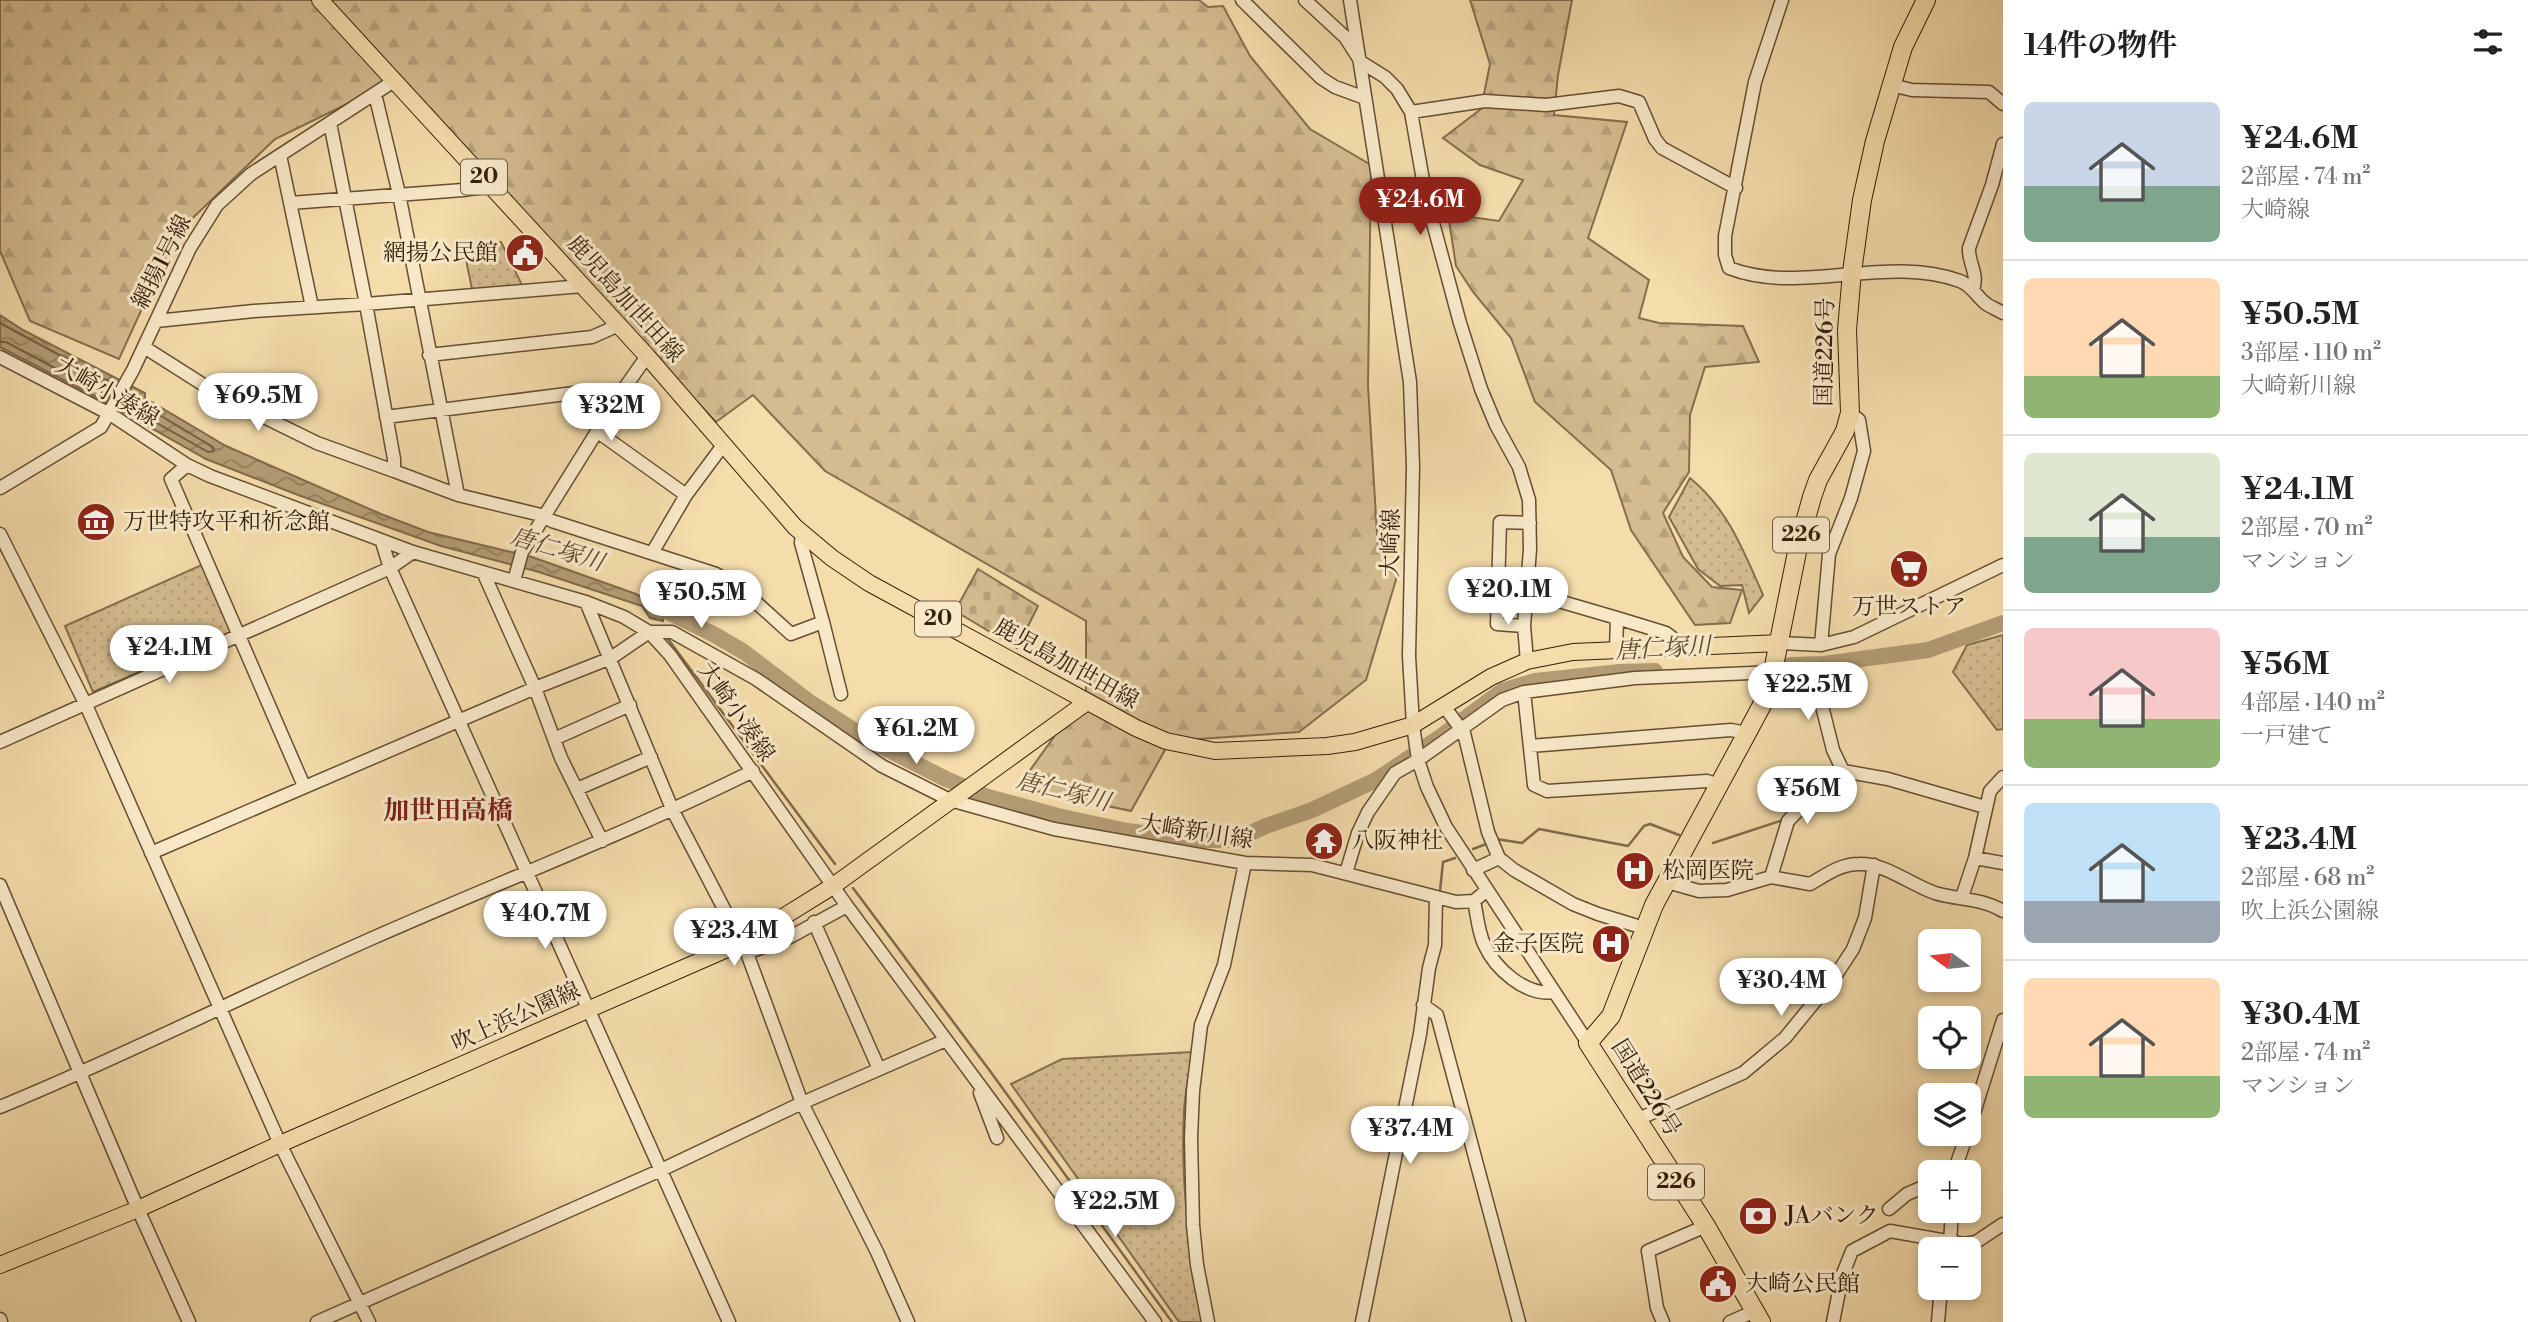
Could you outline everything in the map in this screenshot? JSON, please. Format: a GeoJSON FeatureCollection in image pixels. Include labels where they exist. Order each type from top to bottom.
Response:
{"type":"FeatureCollection","features":[{"type":"Feature","properties":{"kind":"highway","name":"国道226号"},"geometry":{"type":"LineString","coordinates":[[1758,1317],[1706,1226],[1588,1043],[1611,1016],[1644,928],[1763,703],[1781,643],[1795,558],[1812,497],[1818,480],[1845,431],[1850,413],[1847,330],[1862,200],[1903,47],[1926,0]]}},
{"type":"Feature","properties":{"kind":"main road","name":"鹿児島加世田線"},"geometry":{"type":"LineString","coordinates":[[320,0],[619,325],[766,496],[802,533],[869,583],[1136,728],[1166,741],[1214,751],[1327,746],[1454,718],[1491,677],[1527,661],[1573,652],[1781,643]]}},
{"type":"Feature","properties":{"kind":"main road"},"geometry":{"type":"LineString","coordinates":[[1058,685],[1065,701],[1064,719]]}},
{"type":"Feature","properties":{"kind":"main road","name":"吹上浜公園線"},"geometry":{"type":"LineString","coordinates":[[0,1265],[138,1209],[280,1144],[589,1010],[744,948],[1087,702]]}},
{"type":"Feature","properties":{"kind":"street"},"geometry":{"type":"LineString","coordinates":[[1242,0],[1321,78],[1335,87],[1365,98]]}},
{"type":"Feature","properties":{"kind":"street"},"geometry":{"type":"LineString","coordinates":[[1305,0],[1345,37],[1360,62],[1397,89],[1412,112],[1426,197],[1481,389],[1496,425],[1525,480],[1530,523],[1524,626],[1527,661]]}},
{"type":"Feature","properties":{"kind":"street","name":"大崎線"},"geometry":{"type":"LineString","coordinates":[[1350,0],[1410,382],[1413,466],[1409,656],[1418,758],[1434,803],[1473,870],[1588,1043]]}},
{"type":"Feature","properties":{"kind":"street"},"geometry":{"type":"LineString","coordinates":[[1782,0],[1755,82],[1725,236],[1725,255],[1729,268],[1762,277],[1820,276],[1852,272],[1919,272],[1961,282],[1973,289],[1986,304],[2003,313]]}},
{"type":"Feature","properties":{"kind":"street","name":"網揚1号線"},"geometry":{"type":"LineString","coordinates":[[0,488],[102,427],[133,370],[190,248],[217,205],[237,185],[394,81]]}},
{"type":"Feature","properties":{"kind":"street"},"geometry":{"type":"LineString","coordinates":[[1891,85],[1912,90],[1989,92],[2003,104]]}},
{"type":"Feature","properties":{"kind":"street"},"geometry":{"type":"LineString","coordinates":[[375,94],[399,194],[458,495]]}},
{"type":"Feature","properties":{"kind":"street"},"geometry":{"type":"LineString","coordinates":[[1412,112],[1485,101],[1546,105],[1627,97],[1639,102],[1655,139],[1662,148],[1736,188]]}},
{"type":"Feature","properties":{"kind":"street"},"geometry":{"type":"LineString","coordinates":[[330,123],[366,304],[394,471]]}},
{"type":"Feature","properties":{"kind":"street"},"geometry":{"type":"LineString","coordinates":[[1973,289],[1976,281],[1969,248],[1992,185],[2003,144]]}},
{"type":"Feature","properties":{"kind":"street"},"geometry":{"type":"LineString","coordinates":[[280,155],[312,307]]}},
{"type":"Feature","properties":{"kind":"street"},"geometry":{"type":"LineString","coordinates":[[290,203],[463,190],[484,187],[488,181]]}},
{"type":"Feature","properties":{"kind":"street"},"geometry":{"type":"LineString","coordinates":[[156,321],[583,286]]}},
{"type":"Feature","properties":{"kind":"street"},"geometry":{"type":"LineString","coordinates":[[429,355],[592,337],[619,325]]}},
{"type":"Feature","properties":{"kind":"street"},"geometry":{"type":"LineString","coordinates":[[144,347],[221,396],[317,443],[458,495],[545,516],[552,521],[706,570],[738,586],[792,634],[824,622]]}},
{"type":"Feature","properties":{"kind":"street"},"geometry":{"type":"LineString","coordinates":[[516,576],[522,552],[647,356]]}},
{"type":"Feature","properties":{"kind":"street","name":"大崎小湊線"},"geometry":{"type":"LineString","coordinates":[[0,358],[110,414],[187,464],[228,484],[413,552],[483,572],[516,576],[624,617],[649,632],[670,655],[847,906],[1154,1319]]}},
{"type":"Feature","properties":{"kind":"street"},"geometry":{"type":"LineString","coordinates":[[386,417],[574,393],[621,393]]}},
{"type":"Feature","properties":{"kind":"street"},"geometry":{"type":"LineString","coordinates":[[1821,645],[1829,554],[1851,498],[1864,451],[1860,420],[1850,413]]}},
{"type":"Feature","properties":{"kind":"street"},"geometry":{"type":"LineString","coordinates":[[598,432],[686,495]]}},
{"type":"Feature","properties":{"kind":"street"},"geometry":{"type":"LineString","coordinates":[[652,553],[686,495],[723,444]]}},
{"type":"Feature","properties":{"kind":"street"},"geometry":{"type":"LineString","coordinates":[[187,464],[171,479],[304,786]]}},
{"type":"Feature","properties":{"kind":"street"},"geometry":{"type":"LineString","coordinates":[[1524,626],[1497,624],[1500,522],[1530,523]]}},
{"type":"Feature","properties":{"kind":"street"},"geometry":{"type":"LineString","coordinates":[[802,533],[802,543],[841,694]]}},
{"type":"Feature","properties":{"kind":"street"},"geometry":{"type":"LineString","coordinates":[[0,534],[86,705],[280,1144],[369,1322]]}},
{"type":"Feature","properties":{"kind":"street"},"geometry":{"type":"LineString","coordinates":[[382,542],[390,568],[529,872],[729,1322]]}},
{"type":"Feature","properties":{"kind":"street"},"geometry":{"type":"LineString","coordinates":[[0,742],[390,568],[413,552]]}},
{"type":"Feature","properties":{"kind":"street"},"geometry":{"type":"LineString","coordinates":[[1781,643],[1821,645],[1854,637],[2003,565]]}},
{"type":"Feature","properties":{"kind":"street"},"geometry":{"type":"LineString","coordinates":[[483,572],[535,688],[554,739],[602,841]]}},
{"type":"Feature","properties":{"kind":"street"},"geometry":{"type":"LineString","coordinates":[[1528,592],[1666,633],[1686,648]]}},
{"type":"Feature","properties":{"kind":"street"},"geometry":{"type":"LineString","coordinates":[[586,602],[673,811],[744,948],[802,1103],[877,1252],[908,1322]]}},
{"type":"Feature","properties":{"kind":"street"},"geometry":{"type":"LineString","coordinates":[[1616,650],[1617,618]]}},
{"type":"Feature","properties":{"kind":"street"},"geometry":{"type":"LineString","coordinates":[[151,853],[611,658],[649,632]]}},
{"type":"Feature","properties":{"kind":"street","name":"大崎新川線"},"geometry":{"type":"LineString","coordinates":[[649,632],[673,632],[756,679],[882,766],[953,797],[1054,829],[1245,863],[1312,865],[1436,898],[1457,902],[1474,901]]}},
{"type":"Feature","properties":{"kind":"street"},"geometry":{"type":"LineString","coordinates":[[1346,873],[1358,833],[1368,812],[1395,773],[1418,758],[1454,718],[1524,692],[1635,678],[1796,671],[1812,680],[1818,690],[1833,750],[1843,771]]}},
{"type":"Feature","properties":{"kind":"street"},"geometry":{"type":"LineString","coordinates":[[1524,692],[1535,785],[1546,791],[1707,781],[1719,785]]}},
{"type":"Feature","properties":{"kind":"street"},"geometry":{"type":"LineString","coordinates":[[554,739],[630,705]]}},
{"type":"Feature","properties":{"kind":"street"},"geometry":{"type":"LineString","coordinates":[[1454,718],[1488,832],[1499,858],[1514,870],[1573,904],[1644,928]]}},
{"type":"Feature","properties":{"kind":"street"},"geometry":{"type":"LineString","coordinates":[[1530,746],[1731,730],[1747,733]]}},
{"type":"Feature","properties":{"kind":"street"},"geometry":{"type":"LineString","coordinates":[[577,789],[651,757]]}},
{"type":"Feature","properties":{"kind":"street"},"geometry":{"type":"LineString","coordinates":[[0,1107],[82,1073],[375,937],[673,811],[753,771]]}},
{"type":"Feature","properties":{"kind":"street"},"geometry":{"type":"LineString","coordinates":[[1771,877],[1788,821],[1829,778],[1843,771],[1900,782],[1985,807]]}},
{"type":"Feature","properties":{"kind":"street"},"geometry":{"type":"LineString","coordinates":[[1962,897],[1975,858],[1990,791],[2003,777]]}},
{"type":"Feature","properties":{"kind":"street"},"geometry":{"type":"LineString","coordinates":[[1473,870],[1499,858]]}},
{"type":"Feature","properties":{"kind":"street"},"geometry":{"type":"LineString","coordinates":[[1975,858],[2003,863]]}},
{"type":"Feature","properties":{"kind":"street"},"geometry":{"type":"LineString","coordinates":[[1208,1322],[1197,1265],[1193,1225],[1193,1091],[1201,1025],[1224,965],[1245,863]]}},
{"type":"Feature","properties":{"kind":"street"},"geometry":{"type":"LineString","coordinates":[[1667,882],[1699,891],[1727,890],[1771,877],[1810,884],[1842,866],[1863,863],[1874,865],[1938,894],[1982,902],[2003,911]]}},
{"type":"Feature","properties":{"kind":"street"},"geometry":{"type":"LineString","coordinates":[[1636,1120],[1743,1073],[1785,1038],[1826,988],[1853,949],[1865,918],[1874,865]]}},
{"type":"Feature","properties":{"kind":"street"},"geometry":{"type":"LineString","coordinates":[[0,886],[189,1322]]}},
{"type":"Feature","properties":{"kind":"street"},"geometry":{"type":"LineString","coordinates":[[1488,890],[1474,901],[1483,943],[1493,960],[1519,983],[1541,994],[1553,992]]}},
{"type":"Feature","properties":{"kind":"street"},"geometry":{"type":"LineString","coordinates":[[1362,1322],[1420,1034],[1435,945],[1436,898]]}},
{"type":"Feature","properties":{"kind":"street"},"geometry":{"type":"LineString","coordinates":[[744,948],[790,937],[847,906]]}},
{"type":"Feature","properties":{"kind":"street"},"geometry":{"type":"LineString","coordinates":[[814,922],[879,1069]]}},
{"type":"Feature","properties":{"kind":"street"},"geometry":{"type":"LineString","coordinates":[[1423,1005],[1437,1015],[1518,1322]]}},
{"type":"Feature","properties":{"kind":"street"},"geometry":{"type":"LineString","coordinates":[[1981,1091],[2003,1020]]}},
{"type":"Feature","properties":{"kind":"street"},"geometry":{"type":"LineString","coordinates":[[317,1322],[946,1040]]}},
{"type":"Feature","properties":{"kind":"street"},"geometry":{"type":"LineString","coordinates":[[975,1078],[997,1138]]}},
{"type":"Feature","properties":{"kind":"street"},"geometry":{"type":"LineString","coordinates":[[1889,1209],[1907,1194],[1918,1189]]}},
{"type":"Feature","properties":{"kind":"street"},"geometry":{"type":"LineString","coordinates":[[1981,1239],[2003,1224]]}},
{"type":"Feature","properties":{"kind":"street"},"geometry":{"type":"LineString","coordinates":[[1663,1322],[1657,1308],[1648,1251],[1706,1226]]}},
{"type":"Feature","properties":{"kind":"street"},"geometry":{"type":"LineString","coordinates":[[1833,1322],[1842,1276],[1852,1251],[1890,1231],[1918,1238]]}},
{"type":"Feature","properties":{"kind":"street"},"geometry":{"type":"LineString","coordinates":[[1938,1322],[1940,1300]]}},
{"type":"Feature","properties":{"kind":"street"},"geometry":{"type":"LineString","coordinates":[[1730,1322],[1758,1317]]}},
{"type":"Feature","properties":{"kind":"street"},"geometry":{"type":"LineString","coordinates":[[1138,1322],[1154,1319]]}},
{"type":"Feature","properties":{"kind":"green space"},"geometry":{"type":"Polygon","coordinates":[[[0,0],[1199,0],[1208,7],[1223,6],[1250,56],[1310,129],[1371,165],[1368,386],[1378,549],[1398,573],[1366,680],[1299,732],[1170,741],[1131,811],[1018,787],[1086,692],[1086,621],[825,471],[753,395],[716,422],[394,81],[275,139],[176,234],[119,359],[30,321],[0,251],[0,0]]]}},
{"type":"Feature","properties":{"kind":"green space"},"geometry":{"type":"Polygon","coordinates":[[[1470,0],[1572,0],[1558,75],[1554,115],[1627,122],[1588,238],[1649,280],[1639,318],[1659,323],[1743,326],[1759,362],[1705,367],[1690,415],[1689,472],[1663,513],[1683,557],[1712,587],[1742,590],[1730,623],[1695,625],[1631,530],[1611,470],[1535,402],[1511,338],[1473,292],[1456,266],[1448,214],[1499,221],[1523,180],[1480,165],[1443,138],[1481,109],[1490,64],[1470,0]]]}},
{"type":"Feature","properties":{"kind":"green space"},"geometry":{"type":"Polygon","coordinates":[[[501,242],[523,287],[472,289],[463,245],[501,242]]]}},
{"type":"Feature","properties":{"kind":"green space"},"geometry":{"type":"Polygon","coordinates":[[[1690,478],[1725,517],[1742,547],[1763,595],[1749,613],[1742,585],[1720,586],[1698,569],[1669,517],[1690,478]]]}},
{"type":"Feature","properties":{"kind":"green space"},"geometry":{"type":"Polygon","coordinates":[[[206,563],[234,631],[93,692],[65,626],[206,563]]]}},
{"type":"Feature","properties":{"kind":"green space"},"geometry":{"type":"Polygon","coordinates":[[[978,569],[1038,606],[1017,648],[955,611],[978,569]]]}},
{"type":"Feature","properties":{"kind":"green space"},"geometry":{"type":"Polygon","coordinates":[[[2003,635],[2003,729],[1997,730],[1953,672],[1967,645],[2003,635]]]}},
{"type":"Feature","properties":{"kind":"green space"},"geometry":{"type":"Polygon","coordinates":[[[1192,1052],[1185,1104],[1183,1164],[1190,1243],[1202,1322],[1179,1322],[1011,1084],[1062,1059],[1192,1052]]]}},
{"type":"Feature","properties":{"kind":"water"},"geometry":{"type":"Polygon","coordinates":[[[0,315],[23,330],[145,393],[145,398],[226,446],[428,532],[532,557],[636,594],[678,617],[663,616],[663,621],[650,618],[642,606],[539,572],[441,546],[206,459],[0,347],[0,315]]]}},
{"type":"Feature","properties":{"kind":"waterway","name":"唐仁塚川"},"geometry":{"type":"LineString","coordinates":[[660,608],[744,652],[811,703],[871,741],[946,779],[988,797],[1058,816],[1127,831],[1198,840],[1227,840],[1244,836],[1312,810],[1376,780],[1502,691],[1535,681],[1655,671]]}},
{"type":"Feature","properties":{"kind":"waterway","name":"唐仁塚川"},"geometry":{"type":"LineString","coordinates":[[1790,665],[1824,664],[1928,650],[2003,623]]}},
{"type":"Feature","properties":{"kind":"waterway"},"geometry":{"type":"LineString","coordinates":[[668,639],[835,864]]}},
{"type":"Feature","properties":{"kind":"waterway"},"geometry":{"type":"LineString","coordinates":[[1713,843],[1783,820]]}},
{"type":"Feature","properties":{"kind":"waterway"},"geometry":{"type":"LineString","coordinates":[[1496,839],[1522,843],[1539,829],[1628,846],[1644,826],[1650,824],[1679,835]]}},
{"type":"Feature","properties":{"kind":"waterway"},"geometry":{"type":"LineString","coordinates":[[1473,849],[1489,843]]}},
{"type":"Feature","properties":{"kind":"waterway"},"geometry":{"type":"LineString","coordinates":[[1440,891],[1443,862],[1455,858]]}},
{"type":"Feature","properties":{"kind":"waterway"},"geometry":{"type":"LineString","coordinates":[[853,888],[1172,1322]]}},
{"type":"Feature","properties":{"kind":"place","name":"網揚公民館"},"geometry":{"type":"Point","coordinates":[525,253]}},
{"type":"Feature","properties":{"kind":"place","name":"万世特攻平和祈念館"},"geometry":{"type":"Point","coordinates":[96,522]}},
{"type":"Feature","properties":{"kind":"place","name":"万世ストア"},"geometry":{"type":"Point","coordinates":[1909,569]}},
{"type":"Feature","properties":{"kind":"place","name":"八阪神社"},"geometry":{"type":"Point","coordinates":[1324,841]}},
{"type":"Feature","properties":{"kind":"place","name":"松岡医院"},"geometry":{"type":"Point","coordinates":[1635,871]}},
{"type":"Feature","properties":{"kind":"place","name":"金子医院"},"geometry":{"type":"Point","coordinates":[1611,944]}},
{"type":"Feature","properties":{"kind":"place","name":"JAバンク"},"geometry":{"type":"Point","coordinates":[1758,1216]}},
{"type":"Feature","properties":{"kind":"place","name":"大崎公民館"},"geometry":{"type":"Point","coordinates":[1718,1284]}},
{"type":"Feature","properties":{"kind":"district","name":"加世田高橋"},"geometry":{"type":"Point","coordinates":[448,811]}}]}
